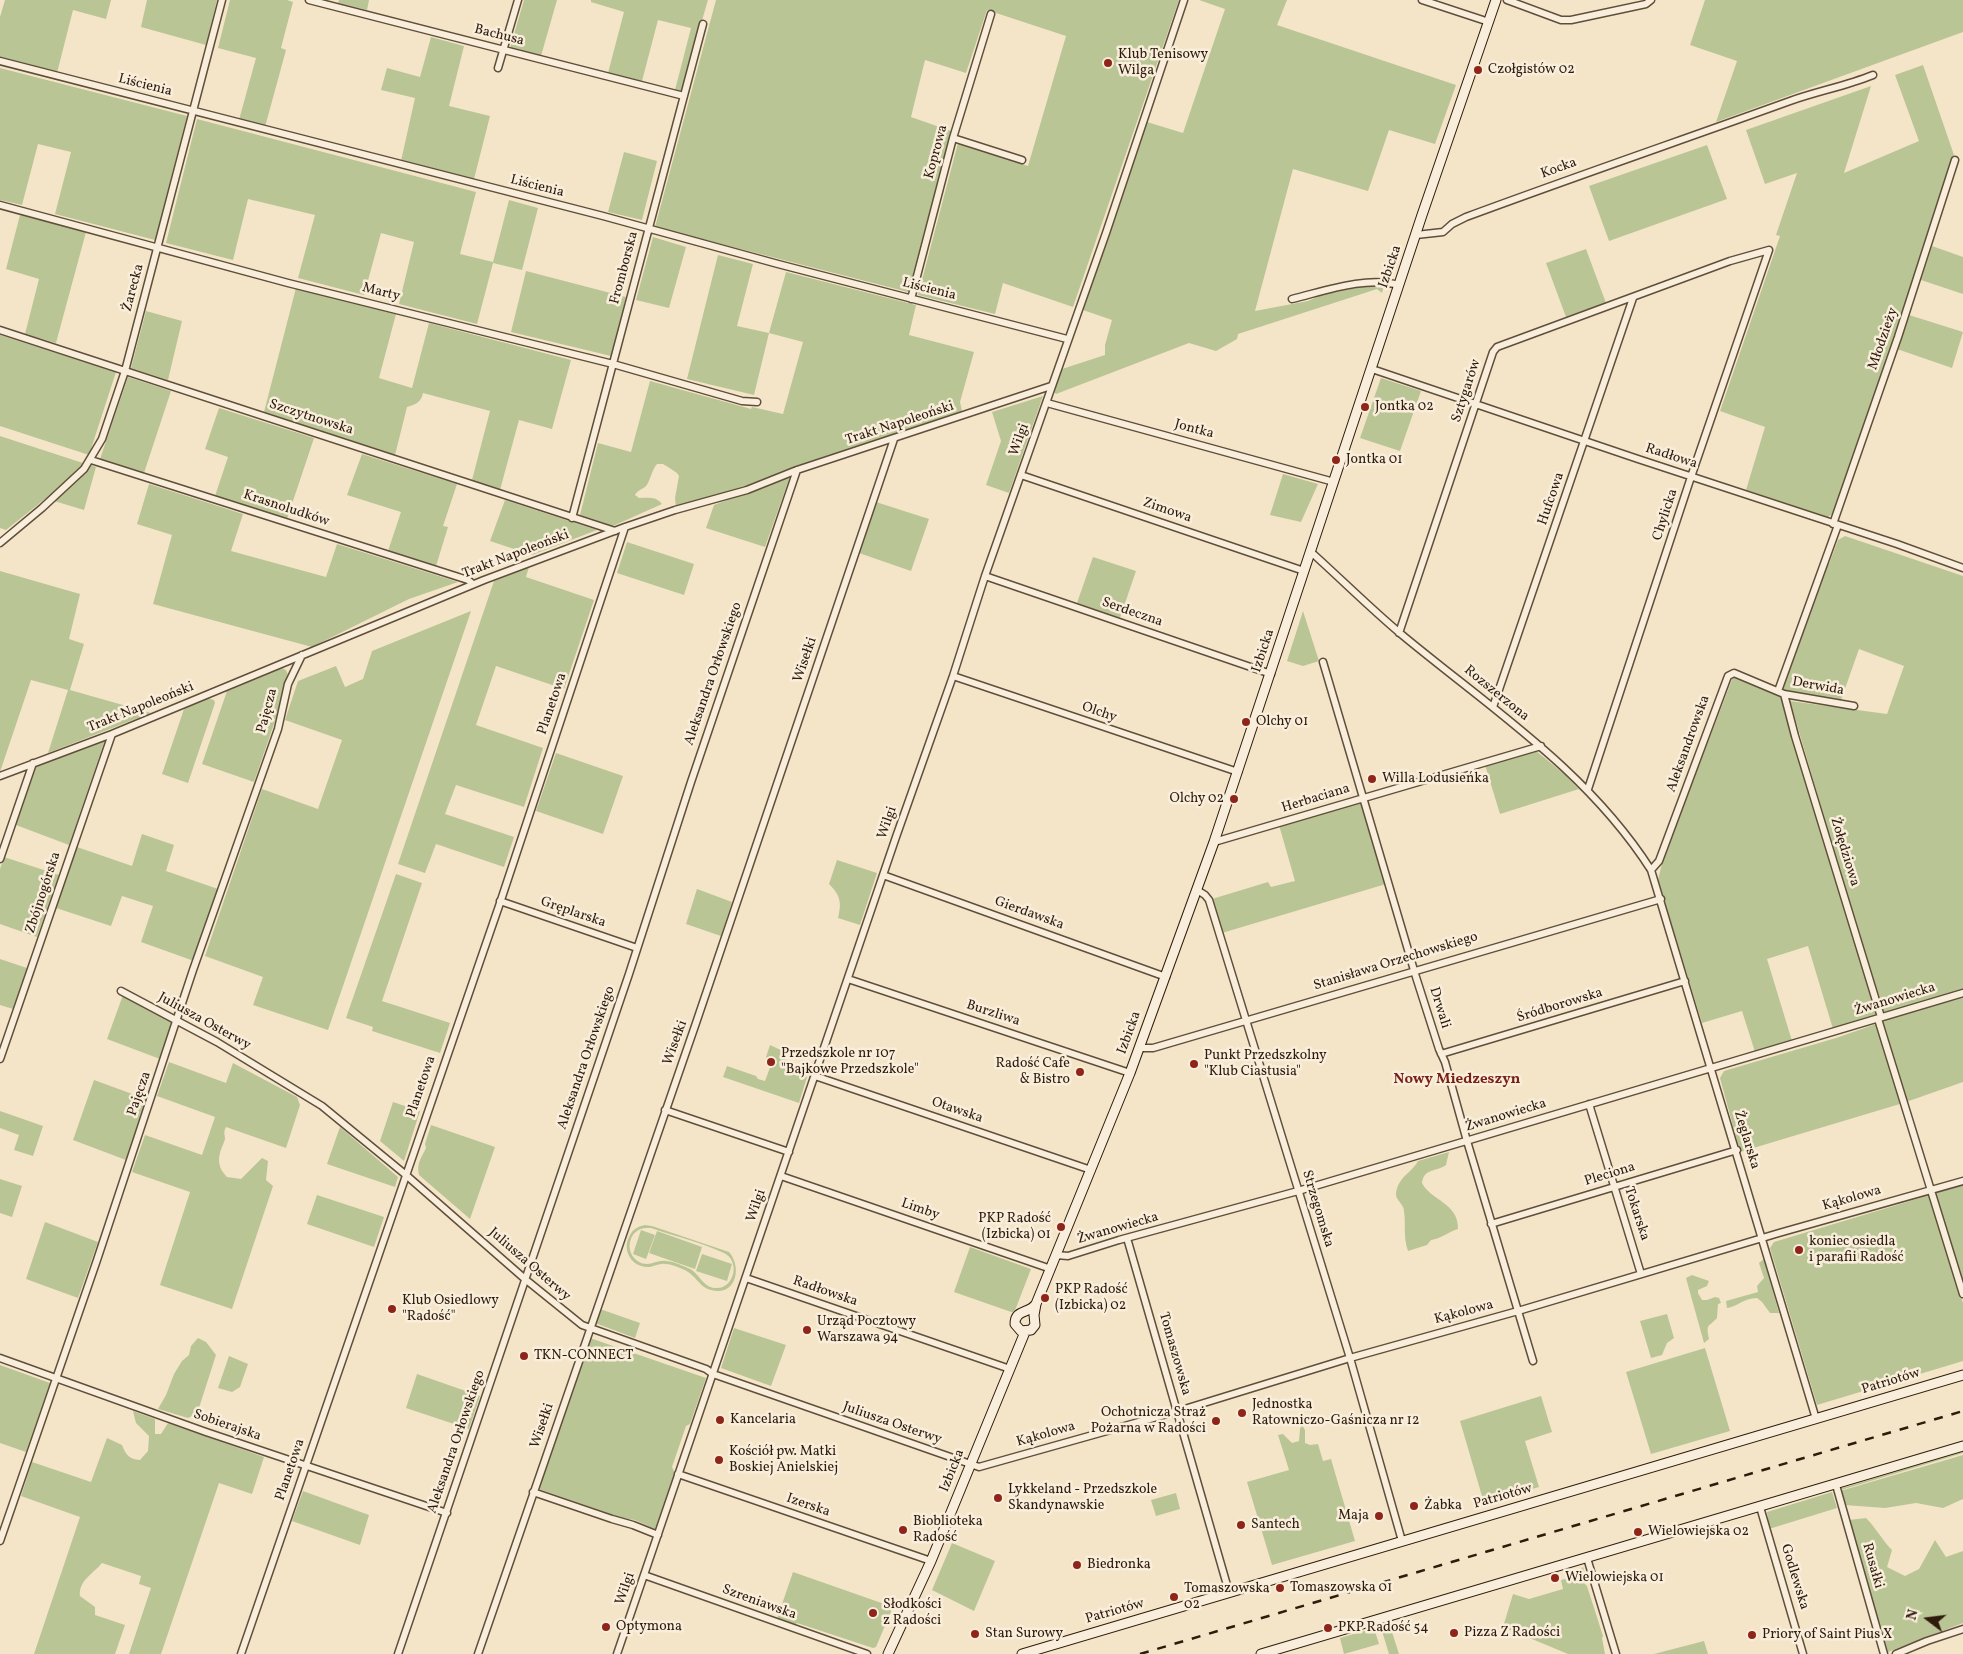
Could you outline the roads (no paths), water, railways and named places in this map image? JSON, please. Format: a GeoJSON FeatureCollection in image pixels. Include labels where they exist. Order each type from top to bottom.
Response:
{"type":"FeatureCollection","features":[{"type":"Feature","properties":{"kind":"street","name":"Żarecka"},"geometry":{"type":"LineString","coordinates":[[0,543],[63,489],[91,460],[102,439],[125,371],[222,0]]}},
{"type":"Feature","properties":{"kind":"street","name":"Bachusa"},"geometry":{"type":"LineString","coordinates":[[309,0],[684,96]]}},
{"type":"Feature","properties":{"kind":"street"},"geometry":{"type":"LineString","coordinates":[[498,68],[518,0]]}},
{"type":"Feature","properties":{"kind":"street","name":"Wilgi"},"geometry":{"type":"LineString","coordinates":[[617,1654],[1184,0]]}},
{"type":"Feature","properties":{"kind":"street"},"geometry":{"type":"LineString","coordinates":[[1422,0],[1489,22]]}},
{"type":"Feature","properties":{"kind":"street","name":"Izbicka"},"geometry":{"type":"LineString","coordinates":[[1030,1313],[1036,1304],[1051,1268],[1130,1073],[1197,890],[1496,0]]}},
{"type":"Feature","properties":{"kind":"street"},"geometry":{"type":"LineString","coordinates":[[1507,0],[1561,20],[1571,20],[1646,4],[1651,0]]}},
{"type":"Feature","properties":{"kind":"street","name":"Koprowa"},"geometry":{"type":"LineString","coordinates":[[911,299],[953,138],[991,14]]}},
{"type":"Feature","properties":{"kind":"street","name":"Fromborska"},"geometry":{"type":"LineString","coordinates":[[572,518],[703,24]]}},
{"type":"Feature","properties":{"kind":"street","name":"Liścienia"},"geometry":{"type":"LineString","coordinates":[[0,61],[648,228],[911,299],[1068,338]]}},
{"type":"Feature","properties":{"kind":"street","name":"Kocka"},"geometry":{"type":"LineString","coordinates":[[1416,235],[1443,232],[1452,224],[1466,217],[1605,165],[1813,93],[1873,75]]}},
{"type":"Feature","properties":{"kind":"street"},"geometry":{"type":"LineString","coordinates":[[953,138],[1022,160]]}},
{"type":"Feature","properties":{"kind":"street","name":"Młodzieży"},"geometry":{"type":"LineString","coordinates":[[1781,693],[1904,320],[1954,160]]}},
{"type":"Feature","properties":{"kind":"street","name":"Marty"},"geometry":{"type":"LineString","coordinates":[[0,204],[288,283],[613,364],[742,401],[757,402]]}},
{"type":"Feature","properties":{"kind":"street","name":"Sztygarów"},"geometry":{"type":"LineString","coordinates":[[1399,633],[1492,352],[1497,348],[1730,261],[1769,250]]}},
{"type":"Feature","properties":{"kind":"street","name":"Chylicka"},"geometry":{"type":"LineString","coordinates":[[1588,789],[1691,477],[1769,250]]}},
{"type":"Feature","properties":{"kind":"street"},"geometry":{"type":"LineString","coordinates":[[1292,299],[1366,283],[1399,285]]}},
{"type":"Feature","properties":{"kind":"street","name":"Hufcowa"},"geometry":{"type":"LineString","coordinates":[[1493,707],[1633,298]]}},
{"type":"Feature","properties":{"kind":"street","name":"Szczytnowska"},"geometry":{"type":"LineString","coordinates":[[0,330],[615,531]]}},
{"type":"Feature","properties":{"kind":"street","name":"Radłowa"},"geometry":{"type":"LineString","coordinates":[[1372,369],[1963,568]]}},
{"type":"Feature","properties":{"kind":"street","name":"Trakt Napoleoński"},"geometry":{"type":"LineString","coordinates":[[0,776],[33,762],[112,734],[474,584],[625,527],[675,510],[747,490],[797,470],[1052,386]]}},
{"type":"Feature","properties":{"kind":"street","name":"Jontka"},"geometry":{"type":"LineString","coordinates":[[1047,403],[1334,482]]}},
{"type":"Feature","properties":{"kind":"street","name":"Wisełki"},"geometry":{"type":"LineString","coordinates":[[478,1654],[696,1023],[894,439]]}},
{"type":"Feature","properties":{"kind":"street","name":"Krasnoludków"},"geometry":{"type":"LineString","coordinates":[[91,460],[468,580],[474,584]]}},
{"type":"Feature","properties":{"kind":"street","name":"Aleksandra Orłowskiego"},"geometry":{"type":"LineString","coordinates":[[398,1654],[797,470]]}},
{"type":"Feature","properties":{"kind":"street","name":"Zimowa"},"geometry":{"type":"LineString","coordinates":[[1021,475],[1304,571]]}},
{"type":"Feature","properties":{"kind":"street","name":"Planetowa"},"geometry":{"type":"LineString","coordinates":[[240,1654],[500,901],[625,527]]}},
{"type":"Feature","properties":{"kind":"street","name":"Rozszerzona"},"geometry":{"type":"LineString","coordinates":[[1311,552],[1399,633],[1493,707],[1588,789],[1638,849],[1651,870]]}},
{"type":"Feature","properties":{"kind":"street","name":"Serdeczna"},"geometry":{"type":"LineString","coordinates":[[985,576],[1271,674]]}},
{"type":"Feature","properties":{"kind":"street","name":"Pajęcza"},"geometry":{"type":"LineString","coordinates":[[0,1540],[100,1251],[201,947],[278,729],[288,684],[302,655]]}},
{"type":"Feature","properties":{"kind":"street","name":"Drwali"},"geometry":{"type":"LineString","coordinates":[[1323,662],[1415,969],[1445,1062],[1491,1224],[1533,1361]]}},
{"type":"Feature","properties":{"kind":"street","name":"Aleksandrowska"},"geometry":{"type":"LineString","coordinates":[[1651,870],[1659,861],[1728,676],[1734,673],[1781,693]]}},
{"type":"Feature","properties":{"kind":"street","name":"Olchy"},"geometry":{"type":"LineString","coordinates":[[953,676],[1238,772]]}},
{"type":"Feature","properties":{"kind":"street","name":"Derwida"},"geometry":{"type":"LineString","coordinates":[[1781,693],[1854,706]]}},
{"type":"Feature","properties":{"kind":"street","name":"Żołędziowa"},"geometry":{"type":"LineString","coordinates":[[1781,693],[1963,1294]]}},
{"type":"Feature","properties":{"kind":"street","name":"Zbójnogórska"},"geometry":{"type":"LineString","coordinates":[[0,1059],[112,734]]}},
{"type":"Feature","properties":{"kind":"street","name":"Herbaciana"},"geometry":{"type":"LineString","coordinates":[[1214,842],[1540,746]]}},
{"type":"Feature","properties":{"kind":"street"},"geometry":{"type":"LineString","coordinates":[[0,859],[33,762]]}},
{"type":"Feature","properties":{"kind":"street","name":"Żeglarska"},"geometry":{"type":"LineString","coordinates":[[1651,870],[1816,1419]]}},
{"type":"Feature","properties":{"kind":"street","name":"Gierdawska"},"geometry":{"type":"LineString","coordinates":[[884,874],[1166,977]]}},
{"type":"Feature","properties":{"kind":"street","name":"Strzegomska"},"geometry":{"type":"LineString","coordinates":[[1197,890],[1209,900],[1350,1358],[1402,1541]]}},
{"type":"Feature","properties":{"kind":"street","name":"Stanisława Orzechowskiego"},"geometry":{"type":"LineString","coordinates":[[1139,1048],[1153,1048],[1660,898]]}},
{"type":"Feature","properties":{"kind":"street","name":"Gręplarska"},"geometry":{"type":"LineString","coordinates":[[500,901],[637,948]]}},
{"type":"Feature","properties":{"kind":"street","name":"Burzliwa"},"geometry":{"type":"LineString","coordinates":[[848,979],[1130,1073]]}},
{"type":"Feature","properties":{"kind":"street","name":"Śródborowska"},"geometry":{"type":"LineString","coordinates":[[1441,1054],[1685,981]]}},
{"type":"Feature","properties":{"kind":"street","name":"Juliusza Osterwy"},"geometry":{"type":"LineString","coordinates":[[121,990],[178,1019],[322,1106],[406,1174],[573,1319],[590,1328],[706,1369],[713,1374],[971,1465]]}},
{"type":"Feature","properties":{"kind":"street","name":"Żwanowiecka"},"geometry":{"type":"LineString","coordinates":[[1056,1255],[1068,1256],[1298,1191],[1963,994]]}},
{"type":"Feature","properties":{"kind":"street","name":"Otawska"},"geometry":{"type":"LineString","coordinates":[[815,1076],[1091,1170]]}},
{"type":"Feature","properties":{"kind":"street","name":"Tokarska"},"geometry":{"type":"LineString","coordinates":[[1589,1104],[1641,1274]]}},
{"type":"Feature","properties":{"kind":"street"},"geometry":{"type":"LineString","coordinates":[[665,1110],[789,1152]]}},
{"type":"Feature","properties":{"kind":"street","name":"Pleciona"},"geometry":{"type":"LineString","coordinates":[[1491,1224],[1736,1150]]}},
{"type":"Feature","properties":{"kind":"street","name":"Limby"},"geometry":{"type":"LineString","coordinates":[[781,1176],[1051,1268]]}},
{"type":"Feature","properties":{"kind":"street","name":"Kąkolowa"},"geometry":{"type":"LineString","coordinates":[[971,1465],[982,1466],[1178,1410],[1350,1358],[1963,1181]]}},
{"type":"Feature","properties":{"kind":"street","name":"Tomaszowska"},"geometry":{"type":"LineString","coordinates":[[1127,1238],[1229,1592]]}},
{"type":"Feature","properties":{"kind":"street","name":"Radłowska"},"geometry":{"type":"LineString","coordinates":[[746,1278],[1010,1369]]}},
{"type":"Feature","properties":{"kind":"street"},"geometry":{"type":"LineString","coordinates":[[1030,1313],[1035,1325],[1031,1330],[1025,1332],[1018,1329],[1015,1320],[1018,1314],[1030,1313]]}},
{"type":"Feature","properties":{"kind":"street","name":"Izbicka"},"geometry":{"type":"LineString","coordinates":[[884,1654],[889,1650],[931,1561],[1025,1332]]}},
{"type":"Feature","properties":{"kind":"street","name":"Sobierajska"},"geometry":{"type":"LineString","coordinates":[[0,1358],[306,1467],[447,1513]]}},
{"type":"Feature","properties":{"kind":"street","name":"Patriotów"},"geometry":{"type":"LineString","coordinates":[[1022,1654],[1963,1375]]}},
{"type":"Feature","properties":{"kind":"street"},"geometry":{"type":"LineString","coordinates":[[1260,1654],[1760,1508],[1963,1446]]}},
{"type":"Feature","properties":{"kind":"street","name":"Izerska"},"geometry":{"type":"LineString","coordinates":[[678,1474],[931,1561]]}},
{"type":"Feature","properties":{"kind":"street","name":"Rusałki"},"geometry":{"type":"LineString","coordinates":[[1836,1485],[1884,1654]]}},
{"type":"Feature","properties":{"kind":"street"},"geometry":{"type":"LineString","coordinates":[[533,1492],[658,1535]]}},
{"type":"Feature","properties":{"kind":"street","name":"Godlewska"},"geometry":{"type":"LineString","coordinates":[[1760,1508],[1803,1654]]}},
{"type":"Feature","properties":{"kind":"street"},"geometry":{"type":"LineString","coordinates":[[1587,1558],[1616,1654]]}},
{"type":"Feature","properties":{"kind":"street","name":"Szreniawska"},"geometry":{"type":"LineString","coordinates":[[644,1575],[867,1654]]}},
{"type":"Feature","properties":{"kind":"street"},"geometry":{"type":"LineString","coordinates":[[1896,1654],[1963,1629]]}},
{"type":"Feature","properties":{"kind":"railway"},"geometry":{"type":"LineString","coordinates":[[1140,1654],[1963,1411]]}},
{"type":"Feature","properties":{"kind":"place","name":"Klub Tenisowy Wilga"},"geometry":{"type":"Point","coordinates":[1108,63]}},
{"type":"Feature","properties":{"kind":"place","name":"Czołgistów 02"},"geometry":{"type":"Point","coordinates":[1478,70]}},
{"type":"Feature","properties":{"kind":"place","name":"Jontka 02"},"geometry":{"type":"Point","coordinates":[1365,407]}},
{"type":"Feature","properties":{"kind":"place","name":"Jontka 01"},"geometry":{"type":"Point","coordinates":[1336,460]}},
{"type":"Feature","properties":{"kind":"place","name":"Olchy 01"},"geometry":{"type":"Point","coordinates":[1246,722]}},
{"type":"Feature","properties":{"kind":"place","name":"Willa Lodusieńka"},"geometry":{"type":"Point","coordinates":[1372,779]}},
{"type":"Feature","properties":{"kind":"place","name":"Olchy 02"},"geometry":{"type":"Point","coordinates":[1234,799]}},
{"type":"Feature","properties":{"kind":"place","name":"Przedszkole nr 107 \"Bajkowe Przedszkole\""},"geometry":{"type":"Point","coordinates":[771,1062]}},
{"type":"Feature","properties":{"kind":"place","name":"Punkt Przedszkolny \"Klub Ciastusia\""},"geometry":{"type":"Point","coordinates":[1194,1064]}},
{"type":"Feature","properties":{"kind":"place","name":"Radość Cafe & Bistro"},"geometry":{"type":"Point","coordinates":[1080,1072]}},
{"type":"Feature","properties":{"kind":"place","name":"PKP Radość (Izbicka) 01"},"geometry":{"type":"Point","coordinates":[1061,1227]}},
{"type":"Feature","properties":{"kind":"place","name":"koniec osiedla i parafii Radość"},"geometry":{"type":"Point","coordinates":[1799,1250]}},
{"type":"Feature","properties":{"kind":"place","name":"PKP Radość (Izbicka) 02"},"geometry":{"type":"Point","coordinates":[1045,1298]}},
{"type":"Feature","properties":{"kind":"place","name":"Klub Osiedlowy \"Radość\""},"geometry":{"type":"Point","coordinates":[392,1309]}},
{"type":"Feature","properties":{"kind":"place","name":"Urząd Pocztowy Warszawa 94"},"geometry":{"type":"Point","coordinates":[807,1330]}},
{"type":"Feature","properties":{"kind":"place","name":"TKN-CONNECT"},"geometry":{"type":"Point","coordinates":[524,1356]}},
{"type":"Feature","properties":{"kind":"place","name":"Jednostka Ratowniczo-Gaśnicza nr 12"},"geometry":{"type":"Point","coordinates":[1242,1413]}},
{"type":"Feature","properties":{"kind":"place","name":"Kancelaria"},"geometry":{"type":"Point","coordinates":[720,1420]}},
{"type":"Feature","properties":{"kind":"place","name":"Ochotnicza Straż Pożarna w Radości"},"geometry":{"type":"Point","coordinates":[1216,1421]}},
{"type":"Feature","properties":{"kind":"place","name":"Kościół pw. Matki Boskiej Anielskiej"},"geometry":{"type":"Point","coordinates":[719,1460]}},
{"type":"Feature","properties":{"kind":"place","name":"Lykkeland - Przedszkole Skandynawskie"},"geometry":{"type":"Point","coordinates":[998,1498]}},
{"type":"Feature","properties":{"kind":"place","name":"Żabka"},"geometry":{"type":"Point","coordinates":[1414,1506]}},
{"type":"Feature","properties":{"kind":"place","name":"Maja"},"geometry":{"type":"Point","coordinates":[1379,1516]}},
{"type":"Feature","properties":{"kind":"place","name":"Santech"},"geometry":{"type":"Point","coordinates":[1241,1525]}},
{"type":"Feature","properties":{"kind":"place","name":"Bioblioteka Radość"},"geometry":{"type":"Point","coordinates":[903,1530]}},
{"type":"Feature","properties":{"kind":"place","name":"Wielowiejska 02"},"geometry":{"type":"Point","coordinates":[1638,1532]}},
{"type":"Feature","properties":{"kind":"place","name":"Biedronka"},"geometry":{"type":"Point","coordinates":[1077,1565]}},
{"type":"Feature","properties":{"kind":"place","name":"Wielowiejska 01"},"geometry":{"type":"Point","coordinates":[1555,1578]}},
{"type":"Feature","properties":{"kind":"place","name":"Tomaszowska 01"},"geometry":{"type":"Point","coordinates":[1280,1588]}},
{"type":"Feature","properties":{"kind":"place","name":"Tomaszowska 02"},"geometry":{"type":"Point","coordinates":[1174,1597]}},
{"type":"Feature","properties":{"kind":"place","name":"Słodkości z Radości"},"geometry":{"type":"Point","coordinates":[873,1613]}},
{"type":"Feature","properties":{"kind":"place","name":"Optymona"},"geometry":{"type":"Point","coordinates":[606,1627]}},
{"type":"Feature","properties":{"kind":"place","name":"PKP Radość 54"},"geometry":{"type":"Point","coordinates":[1328,1628]}},
{"type":"Feature","properties":{"kind":"place","name":"Pizza Z Radości"},"geometry":{"type":"Point","coordinates":[1454,1633]}},
{"type":"Feature","properties":{"kind":"place","name":"Stan Surowy"},"geometry":{"type":"Point","coordinates":[975,1634]}},
{"type":"Feature","properties":{"kind":"place","name":"Priory of Saint Pius X"},"geometry":{"type":"Point","coordinates":[1752,1635]}},
{"type":"Feature","properties":{"kind":"district","name":"Nowy Miedzeszyn"},"geometry":{"type":"Point","coordinates":[1457,1080]}}]}
